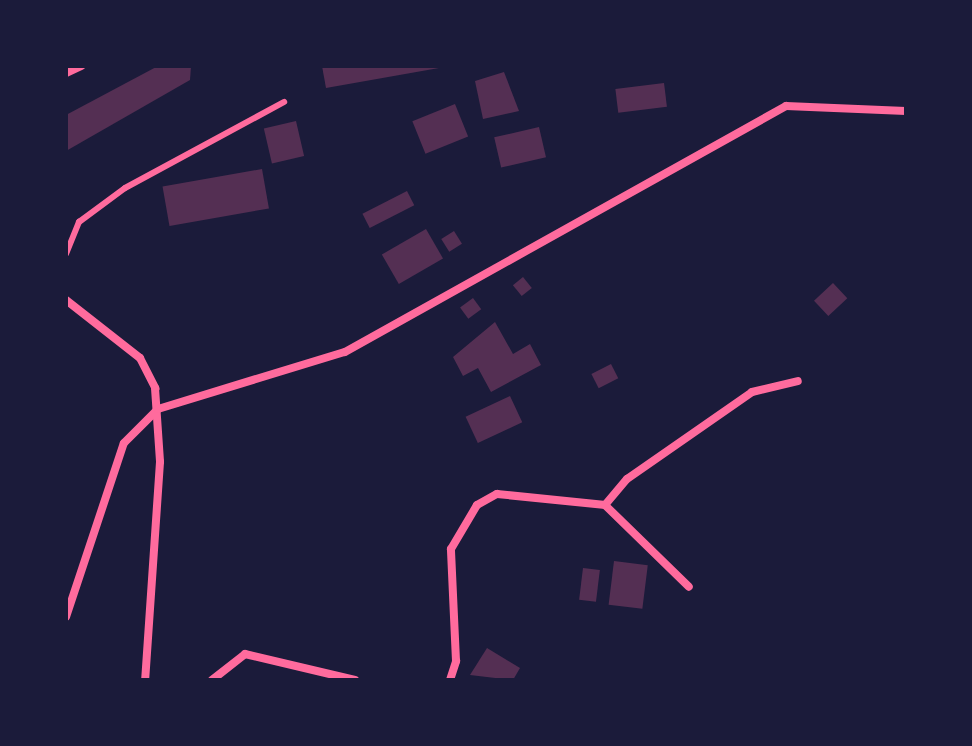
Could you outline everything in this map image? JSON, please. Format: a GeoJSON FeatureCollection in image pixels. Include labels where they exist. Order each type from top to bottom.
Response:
{"type":"FeatureCollection","features":[{"type":"Feature","properties":{"kind":"street"},"geometry":{"type":"LineString","coordinates":[[66,73],[81,66]]}},
{"type":"Feature","properties":{"kind":"street"},"geometry":{"type":"LineString","coordinates":[[66,617],[124,443],[158,409],[345,352],[469,290],[786,106],[906,111]]}},
{"type":"Feature","properties":{"kind":"street"},"geometry":{"type":"LineString","coordinates":[[66,300],[140,358],[158,409],[145,680]]}},
{"type":"Feature","properties":{"kind":"street"},"geometry":{"type":"LineString","coordinates":[[605,505],[627,479],[752,392],[798,381]]}},
{"type":"Feature","properties":{"kind":"street"},"geometry":{"type":"LineString","coordinates":[[450,680],[456,661],[451,549],[477,505],[497,494],[605,505],[689,587]]}},
{"type":"Feature","properties":{"kind":"street"},"geometry":{"type":"LineString","coordinates":[[212,680],[245,654],[355,680]]}},
{"type":"Feature","properties":{"kind":"lane"},"geometry":{"type":"LineString","coordinates":[[66,254],[79,222],[125,188],[284,102]]}},
{"type":"Feature","properties":{"kind":"building"},"geometry":{"type":"Polygon","coordinates":[[[158,66],[191,66],[190,80],[66,151],[66,115],[158,66]]]}},
{"type":"Feature","properties":{"kind":"building"},"geometry":{"type":"Polygon","coordinates":[[[322,66],[439,66],[439,68],[326,88],[322,66]]]}},
{"type":"Feature","properties":{"kind":"building"},"geometry":{"type":"Polygon","coordinates":[[[504,72],[519,111],[483,119],[475,81],[504,72]]]}},
{"type":"Feature","properties":{"kind":"building"},"geometry":{"type":"Polygon","coordinates":[[[664,83],[667,107],[618,113],[615,89],[664,83]]]}},
{"type":"Feature","properties":{"kind":"building"},"geometry":{"type":"Polygon","coordinates":[[[455,104],[468,136],[425,154],[412,121],[455,104]]]}},
{"type":"Feature","properties":{"kind":"building"},"geometry":{"type":"Polygon","coordinates":[[[296,121],[304,156],[272,164],[264,128],[296,121]]]}},
{"type":"Feature","properties":{"kind":"building"},"geometry":{"type":"Polygon","coordinates":[[[539,127],[546,157],[501,168],[494,137],[539,127]]]}},
{"type":"Feature","properties":{"kind":"building"},"geometry":{"type":"Polygon","coordinates":[[[262,169],[269,208],[169,226],[163,187],[262,169]]]}},
{"type":"Feature","properties":{"kind":"building"},"geometry":{"type":"Polygon","coordinates":[[[407,191],[414,205],[370,228],[362,214],[407,191]]]}},
{"type":"Feature","properties":{"kind":"building"},"geometry":{"type":"Polygon","coordinates":[[[426,229],[443,258],[399,284],[382,255],[426,229]]]}},
{"type":"Feature","properties":{"kind":"building"},"geometry":{"type":"Polygon","coordinates":[[[454,231],[462,244],[449,252],[441,239],[454,231]]]}},
{"type":"Feature","properties":{"kind":"building"},"geometry":{"type":"Polygon","coordinates":[[[523,277],[532,288],[522,296],[513,285],[523,277]]]}},
{"type":"Feature","properties":{"kind":"building"},"geometry":{"type":"Polygon","coordinates":[[[833,283],[847,298],[828,316],[814,301],[833,283]]]}},
{"type":"Feature","properties":{"kind":"building"},"geometry":{"type":"Polygon","coordinates":[[[473,298],[481,309],[468,319],[460,307],[473,298]]]}},
{"type":"Feature","properties":{"kind":"building"},"geometry":{"type":"Polygon","coordinates":[[[495,322],[513,354],[530,344],[541,365],[491,392],[478,368],[463,376],[453,357],[495,322]]]}},
{"type":"Feature","properties":{"kind":"building"},"geometry":{"type":"Polygon","coordinates":[[[611,364],[618,378],[599,388],[591,374],[611,364]]]}},
{"type":"Feature","properties":{"kind":"building"},"geometry":{"type":"Polygon","coordinates":[[[510,396],[522,422],[478,443],[466,417],[510,396]]]}},
{"type":"Feature","properties":{"kind":"building"},"geometry":{"type":"Polygon","coordinates":[[[614,561],[648,565],[642,609],[609,605],[614,561]]]}},
{"type":"Feature","properties":{"kind":"building"},"geometry":{"type":"Polygon","coordinates":[[[583,568],[600,570],[596,602],[579,600],[583,568]]]}},
{"type":"Feature","properties":{"kind":"building"},"geometry":{"type":"Polygon","coordinates":[[[487,648],[520,668],[513,680],[470,675],[487,648]]]}}]}
